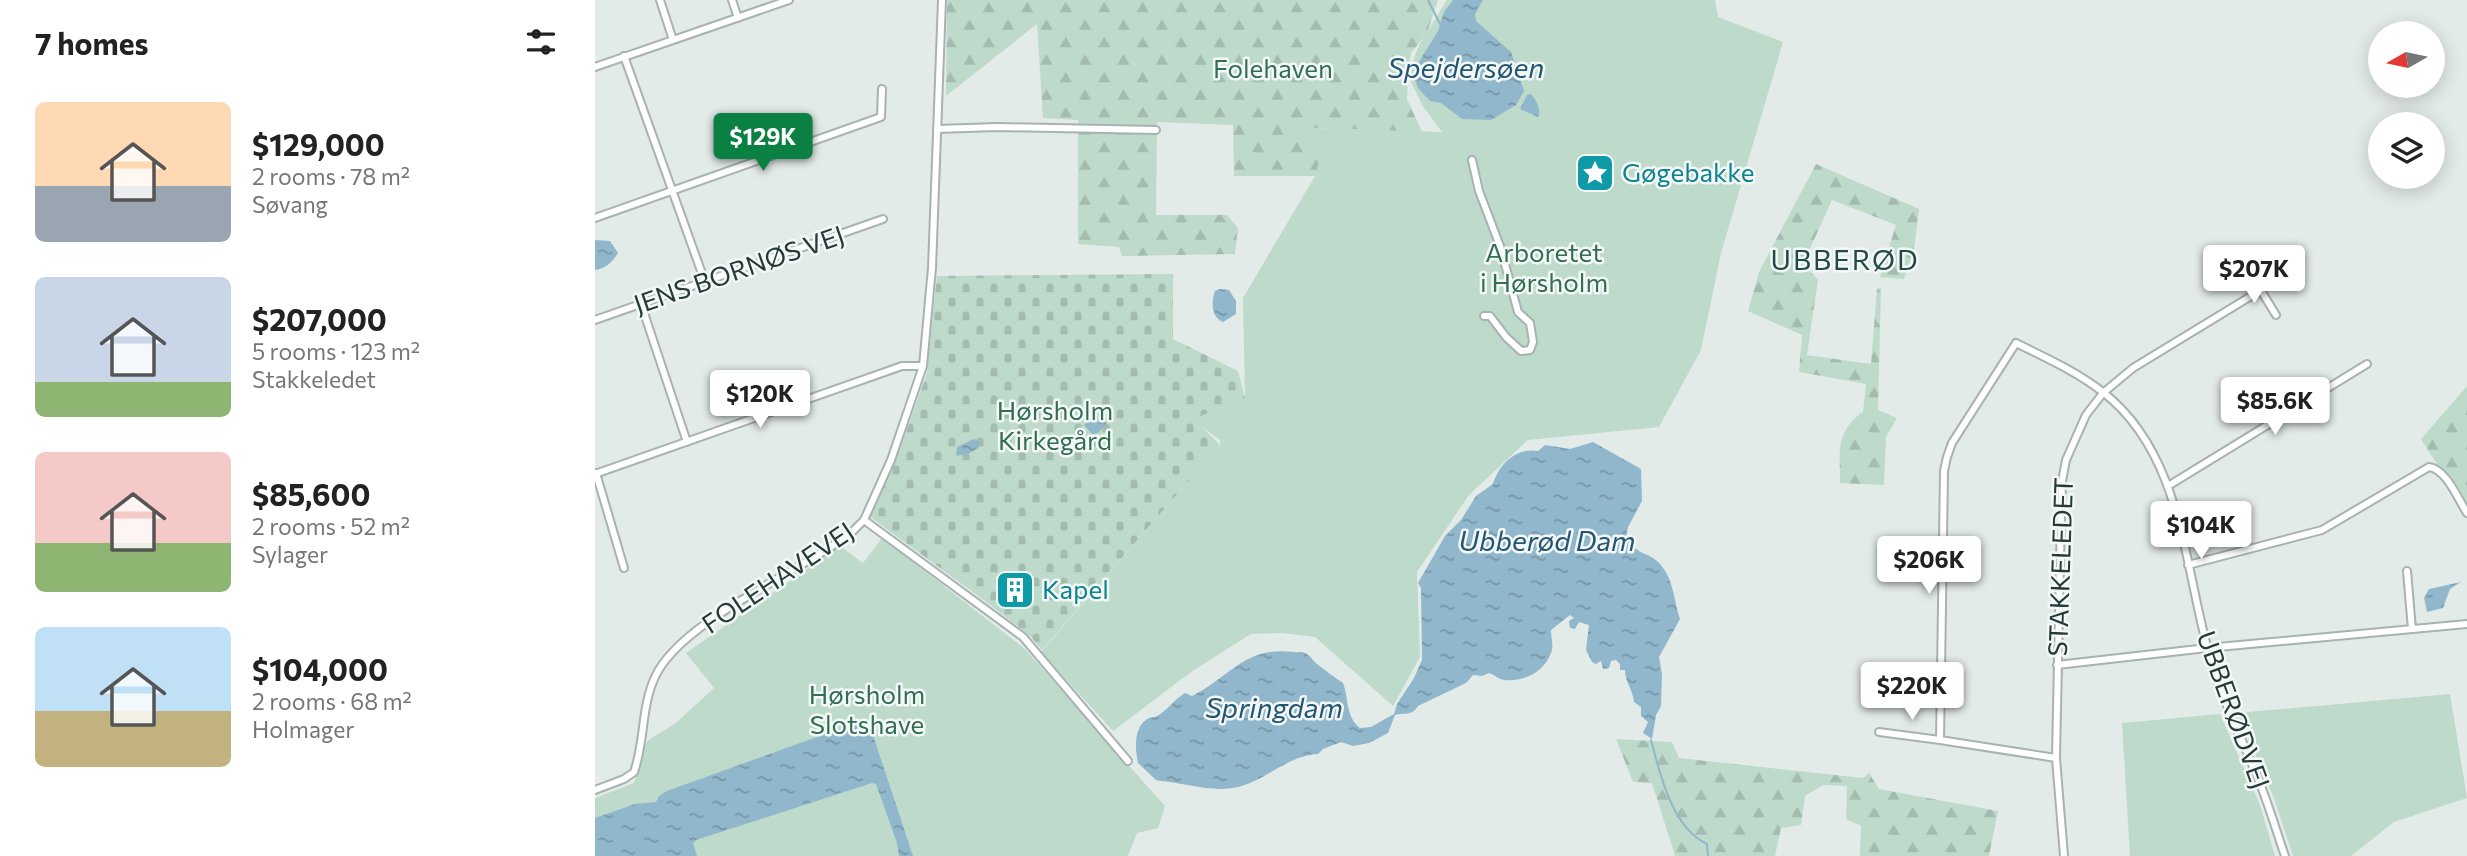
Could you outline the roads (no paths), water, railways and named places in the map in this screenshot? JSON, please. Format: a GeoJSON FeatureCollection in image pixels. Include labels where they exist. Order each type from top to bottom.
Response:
{"type":"FeatureCollection","features":[{"type":"Feature","properties":{"kind":"street"},"geometry":{"type":"LineString","coordinates":[[660,0],[673,40]]}},
{"type":"Feature","properties":{"kind":"street"},"geometry":{"type":"LineString","coordinates":[[732,0],[738,18]]}},
{"type":"Feature","properties":{"kind":"street"},"geometry":{"type":"LineString","coordinates":[[595,67],[789,0]]}},
{"type":"Feature","properties":{"kind":"street","name":"FOLEHAVEVEJ"},"geometry":{"type":"LineString","coordinates":[[595,790],[624,779],[634,772],[649,692],[667,659],[690,637],[719,616],[841,541],[864,520],[891,460],[923,366],[932,268],[943,0]]}},
{"type":"Feature","properties":{"kind":"street"},"geometry":{"type":"LineString","coordinates":[[624,57],[705,282]]}},
{"type":"Feature","properties":{"kind":"street"},"geometry":{"type":"LineString","coordinates":[[940,61],[949,60]]}},
{"type":"Feature","properties":{"kind":"street"},"geometry":{"type":"LineString","coordinates":[[595,218],[881,117],[882,89]]}},
{"type":"Feature","properties":{"kind":"street"},"geometry":{"type":"LineString","coordinates":[[937,129],[998,127],[1156,130]]}},
{"type":"Feature","properties":{"kind":"street"},"geometry":{"type":"LineString","coordinates":[[1472,160],[1479,191],[1500,246],[1518,312],[1530,323],[1532,348],[1527,352],[1521,351],[1506,338],[1490,316],[1484,316]]}},
{"type":"Feature","properties":{"kind":"street","name":"JENS BORNØS VEJ"},"geometry":{"type":"LineString","coordinates":[[595,320],[883,219]]}},
{"type":"Feature","properties":{"kind":"street"},"geometry":{"type":"LineString","coordinates":[[2255,281],[2276,315]]}},
{"type":"Feature","properties":{"kind":"street","name":"STAKKELEDET"},"geometry":{"type":"LineString","coordinates":[[2064,856],[2056,758],[2062,481],[2066,460],[2086,415],[2103,393],[2133,368],[2260,290]]}},
{"type":"Feature","properties":{"kind":"street"},"geometry":{"type":"LineString","coordinates":[[641,304],[687,442]]}},
{"type":"Feature","properties":{"kind":"street","name":"UBBERØDVEJ"},"geometry":{"type":"LineString","coordinates":[[1940,740],[1944,471],[1952,443],[2016,343],[2050,360],[2103,393],[2134,423],[2144,437],[2168,486],[2207,648],[2220,688],[2257,774],[2285,856]]}},
{"type":"Feature","properties":{"kind":"street"},"geometry":{"type":"LineString","coordinates":[[2168,486],[2367,364]]}},
{"type":"Feature","properties":{"kind":"street"},"geometry":{"type":"LineString","coordinates":[[624,568],[595,473],[902,366],[923,366]]}},
{"type":"Feature","properties":{"kind":"street"},"geometry":{"type":"LineString","coordinates":[[2188,565],[2322,530],[2429,467],[2440,472],[2467,513]]}},
{"type":"Feature","properties":{"kind":"street"},"geometry":{"type":"LineString","coordinates":[[864,520],[1023,637],[1128,761]]}},
{"type":"Feature","properties":{"kind":"street"},"geometry":{"type":"LineString","coordinates":[[2407,571],[2412,629]]}},
{"type":"Feature","properties":{"kind":"street"},"geometry":{"type":"LineString","coordinates":[[2057,665],[2467,624]]}},
{"type":"Feature","properties":{"kind":"street"},"geometry":{"type":"LineString","coordinates":[[1879,732],[2056,758]]}},
{"type":"Feature","properties":{"kind":"water","name":"Spejdersøen"},"geometry":{"type":"Polygon","coordinates":[[[1453,0],[1483,0],[1475,14],[1476,21],[1511,52],[1524,91],[1516,105],[1491,120],[1462,119],[1441,103],[1430,101],[1418,88],[1414,77],[1414,70],[1453,0]]]}},
{"type":"Feature","properties":{"kind":"water"},"geometry":{"type":"Polygon","coordinates":[[[1531,94],[1539,109],[1538,117],[1520,109],[1527,95],[1531,94]]]}},
{"type":"Feature","properties":{"kind":"water"},"geometry":{"type":"Polygon","coordinates":[[[595,240],[610,241],[618,253],[609,264],[595,270],[595,240]]]}},
{"type":"Feature","properties":{"kind":"water"},"geometry":{"type":"Polygon","coordinates":[[[1229,290],[1236,301],[1236,314],[1223,322],[1216,317],[1213,309],[1215,291],[1229,290]]]}},
{"type":"Feature","properties":{"kind":"water"},"geometry":{"type":"Polygon","coordinates":[[[1098,413],[1105,416],[1106,424],[1098,433],[1092,434],[1084,425],[1098,413]]]}},
{"type":"Feature","properties":{"kind":"water"},"geometry":{"type":"Polygon","coordinates":[[[974,439],[980,442],[979,447],[970,453],[956,456],[957,447],[974,439]]]}},
{"type":"Feature","properties":{"kind":"water","name":"Ubberød Dam"},"geometry":{"type":"Polygon","coordinates":[[[1593,442],[1641,469],[1642,501],[1628,527],[1626,537],[1633,547],[1663,567],[1670,581],[1680,619],[1659,657],[1662,674],[1661,706],[1656,715],[1652,739],[1643,733],[1648,722],[1641,716],[1641,707],[1634,702],[1625,670],[1620,670],[1620,664],[1616,660],[1611,661],[1609,668],[1603,669],[1601,661],[1596,664],[1592,662],[1586,650],[1589,625],[1579,622],[1575,629],[1570,628],[1569,621],[1574,618],[1570,615],[1551,630],[1552,645],[1548,660],[1532,674],[1511,680],[1489,673],[1482,676],[1473,675],[1466,683],[1418,706],[1413,712],[1395,715],[1388,733],[1369,743],[1353,746],[1341,742],[1323,749],[1318,754],[1307,755],[1287,763],[1248,784],[1228,789],[1156,780],[1138,763],[1136,738],[1144,722],[1159,715],[1185,693],[1192,696],[1250,658],[1277,651],[1305,653],[1343,683],[1352,718],[1360,728],[1371,727],[1394,714],[1422,660],[1421,588],[1418,583],[1445,536],[1461,520],[1476,496],[1493,484],[1499,470],[1516,454],[1538,451],[1545,445],[1570,449],[1593,442]]]}},
{"type":"Feature","properties":{"kind":"water"},"geometry":{"type":"Polygon","coordinates":[[[2461,582],[2450,589],[2443,608],[2427,612],[2424,598],[2429,589],[2461,582]]]}},
{"type":"Feature","properties":{"kind":"water"},"geometry":{"type":"Polygon","coordinates":[[[864,720],[870,726],[913,856],[899,856],[876,784],[872,783],[696,840],[693,843],[697,856],[595,856],[595,818],[635,804],[656,802],[659,796],[667,791],[864,720]]]}},
{"type":"Feature","properties":{"kind":"waterway"},"geometry":{"type":"LineString","coordinates":[[1428,0],[1440,24]]}},
{"type":"Feature","properties":{"kind":"waterway"},"geometry":{"type":"LineString","coordinates":[[1651,740],[1669,799],[1685,826],[1707,844],[1708,856]]}},
{"type":"Feature","properties":{"kind":"place","name":"Gøgebakke"},"geometry":{"type":"Point","coordinates":[1595,173]}},
{"type":"Feature","properties":{"kind":"place","name":"Kapel"},"geometry":{"type":"Point","coordinates":[1015,590]}},
{"type":"Feature","properties":{"kind":"district","name":"UBBERØD"},"geometry":{"type":"Point","coordinates":[1845,260]}},
{"type":"Feature","properties":{"kind":"park label","name":"Folehaven"},"geometry":{"type":"Point","coordinates":[1273,69]}},
{"type":"Feature","properties":{"kind":"park label","name":"Arboretet i Hørsholm"},"geometry":{"type":"Point","coordinates":[1544,268]}},
{"type":"Feature","properties":{"kind":"park label","name":"Hørsholm Kirkegård"},"geometry":{"type":"Point","coordinates":[1055,426]}},
{"type":"Feature","properties":{"kind":"park label","name":"Hørsholm Slotshave"},"geometry":{"type":"Point","coordinates":[867,710]}},
{"type":"Feature","properties":{"kind":"water label","name":"Springdam"},"geometry":{"type":"Point","coordinates":[1274,708]}}]}
